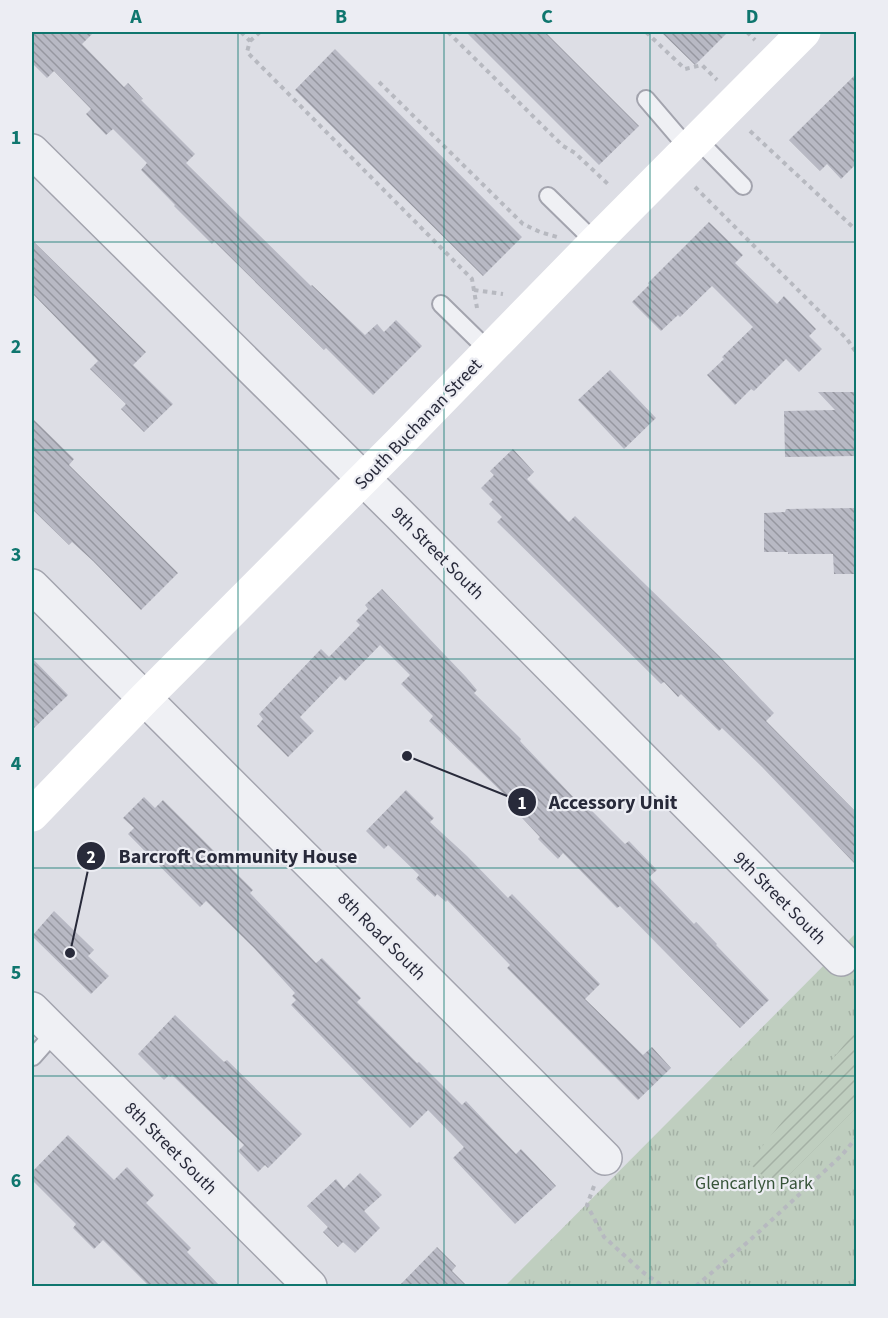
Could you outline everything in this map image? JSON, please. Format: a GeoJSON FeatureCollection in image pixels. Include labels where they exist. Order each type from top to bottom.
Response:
{"type":"FeatureCollection","features":[{"type":"Feature","properties":{"kind":"street","name":"South Buchanan Street"},"geometry":{"type":"LineString","coordinates":[[32,815],[804,32]]}},
{"type":"Feature","properties":{"kind":"street","name":"9th Street South"},"geometry":{"type":"LineString","coordinates":[[32,151],[364,479],[841,959]]}},
{"type":"Feature","properties":{"kind":"street","name":"8th Road South"},"geometry":{"type":"LineString","coordinates":[[32,586],[605,1158]]}},
{"type":"Feature","properties":{"kind":"street","name":"8th Street South"},"geometry":{"type":"LineString","coordinates":[[32,1009],[310,1287]]}},
{"type":"Feature","properties":{"kind":"lane"},"geometry":{"type":"LineString","coordinates":[[646,99],[743,186]]}},
{"type":"Feature","properties":{"kind":"lane"},"geometry":{"type":"LineString","coordinates":[[548,196],[595,242]]}},
{"type":"Feature","properties":{"kind":"lane"},"geometry":{"type":"LineString","coordinates":[[441,304],[489,351]]}},
{"type":"Feature","properties":{"kind":"lane"},"geometry":{"type":"LineString","coordinates":[[33,1057],[56,1032]]}},
{"type":"Feature","properties":{"kind":"path"},"geometry":{"type":"LineString","coordinates":[[241,32],[250,41]]}},
{"type":"Feature","properties":{"kind":"path"},"geometry":{"type":"LineString","coordinates":[[260,32],[250,41],[247,52],[472,279],[478,310]]}},
{"type":"Feature","properties":{"kind":"path"},"geometry":{"type":"LineString","coordinates":[[448,32],[562,146],[575,153],[611,188]]}},
{"type":"Feature","properties":{"kind":"path"},"geometry":{"type":"LineString","coordinates":[[646,32],[685,69],[702,65],[717,80]]}},
{"type":"Feature","properties":{"kind":"path"},"geometry":{"type":"LineString","coordinates":[[747,32],[756,41]]}},
{"type":"Feature","properties":{"kind":"path"},"geometry":{"type":"LineString","coordinates":[[379,82],[523,224],[560,238]]}},
{"type":"Feature","properties":{"kind":"path"},"geometry":{"type":"LineString","coordinates":[[750,131],[856,230]]}},
{"type":"Feature","properties":{"kind":"path"},"geometry":{"type":"LineString","coordinates":[[695,186],[847,339],[856,352]]}},
{"type":"Feature","properties":{"kind":"path"},"geometry":{"type":"LineString","coordinates":[[474,290],[506,295]]}},
{"type":"Feature","properties":{"kind":"path"},"geometry":{"type":"LineString","coordinates":[[696,1287],[842,1155],[856,1138]]}},
{"type":"Feature","properties":{"kind":"path"},"geometry":{"type":"LineString","coordinates":[[605,1158],[587,1205],[604,1237],[663,1287]]}},
{"type":"Feature","properties":{"kind":"green space","name":"Glencarlyn Park"},"geometry":{"type":"Polygon","coordinates":[[[856,933],[856,1286],[505,1286],[856,933]]]}},
{"type":"Feature","properties":{"kind":"green space"},"geometry":{"type":"Polygon","coordinates":[[[856,1030],[856,1108],[776,1188],[749,1163],[856,1030]]]}},
{"type":"Feature","properties":{"kind":"building"},"geometry":{"type":"Polygon","coordinates":[[[32,32],[94,32],[82,44],[124,87],[128,83],[143,99],[141,100],[195,154],[186,163],[311,286],[365,335],[377,324],[384,332],[396,320],[422,346],[373,395],[214,241],[212,244],[174,206],[141,170],[147,163],[113,129],[106,135],[86,114],[91,109],[54,71],[47,78],[32,63],[32,32]]]}},
{"type":"Feature","properties":{"kind":"building"},"geometry":{"type":"Polygon","coordinates":[[[466,32],[545,32],[639,126],[599,165],[466,32]]]}},
{"type":"Feature","properties":{"kind":"building"},"geometry":{"type":"Polygon","coordinates":[[[661,32],[728,32],[695,65],[661,32]]]}},
{"type":"Feature","properties":{"kind":"building"},"geometry":{"type":"Polygon","coordinates":[[[335,49],[522,237],[483,276],[295,90],[335,49]]]}},
{"type":"Feature","properties":{"kind":"building"},"geometry":{"type":"Polygon","coordinates":[[[856,74],[856,164],[841,179],[827,164],[820,171],[789,140],[856,74]]]}},
{"type":"Feature","properties":{"kind":"building"},"geometry":{"type":"Polygon","coordinates":[[[709,222],[743,255],[735,263],[777,304],[784,296],[816,329],[809,336],[822,349],[799,372],[786,359],[754,391],[751,389],[735,405],[707,375],[753,327],[712,286],[680,317],[678,315],[661,331],[632,302],[709,222]]]}},
{"type":"Feature","properties":{"kind":"building"},"geometry":{"type":"Polygon","coordinates":[[[32,240],[146,352],[133,365],[173,404],[144,432],[121,409],[126,404],[90,369],[98,361],[32,293],[32,240]]]}},
{"type":"Feature","properties":{"kind":"building"},"geometry":{"type":"Polygon","coordinates":[[[610,370],[656,418],[624,449],[578,400],[610,370]]]}},
{"type":"Feature","properties":{"kind":"building"},"geometry":{"type":"Polygon","coordinates":[[[818,392],[856,392],[856,456],[785,457],[784,411],[835,410],[818,392]]]}},
{"type":"Feature","properties":{"kind":"building"},"geometry":{"type":"Polygon","coordinates":[[[32,418],[74,459],[69,465],[178,573],[141,610],[93,561],[72,542],[69,545],[32,509],[32,418]]]}},
{"type":"Feature","properties":{"kind":"building"},"geometry":{"type":"Polygon","coordinates":[[[513,449],[534,472],[527,479],[569,522],[575,516],[719,656],[774,713],[766,721],[856,812],[856,865],[722,728],[719,731],[681,694],[678,697],[664,682],[661,684],[497,522],[502,517],[489,504],[493,500],[481,488],[494,475],[490,471],[513,449]]]}},
{"type":"Feature","properties":{"kind":"building"},"geometry":{"type":"Polygon","coordinates":[[[856,508],[856,574],[834,574],[833,554],[764,552],[764,513],[785,512],[786,509],[856,508]]]}},
{"type":"Feature","properties":{"kind":"building"},"geometry":{"type":"Polygon","coordinates":[[[382,589],[466,677],[477,690],[474,693],[521,739],[520,741],[577,801],[579,798],[625,844],[629,841],[657,870],[649,877],[694,924],[696,922],[769,1000],[740,1028],[620,906],[617,908],[563,853],[558,859],[538,839],[540,837],[510,805],[512,802],[429,721],[433,716],[401,684],[410,675],[380,645],[345,681],[340,676],[300,717],[314,731],[288,757],[257,726],[263,719],[259,714],[321,649],[329,657],[360,625],[356,621],[368,609],[365,605],[382,589]]]}},
{"type":"Feature","properties":{"kind":"building"},"geometry":{"type":"Polygon","coordinates":[[[32,658],[68,695],[32,730],[32,658]]]}},
{"type":"Feature","properties":{"kind":"building"},"geometry":{"type":"Polygon","coordinates":[[[406,790],[434,818],[430,822],[508,898],[512,894],[600,984],[585,999],[643,1055],[652,1047],[671,1068],[638,1100],[507,968],[510,965],[447,900],[446,902],[437,894],[435,897],[416,879],[419,875],[388,845],[384,849],[366,831],[406,790]]]}},
{"type":"Feature","properties":{"kind":"building"},"geometry":{"type":"Polygon","coordinates":[[[144,797],[155,808],[163,800],[253,890],[250,893],[316,963],[322,958],[361,998],[357,1002],[417,1063],[419,1062],[462,1105],[466,1101],[516,1154],[521,1149],[556,1186],[515,1224],[453,1158],[464,1147],[428,1110],[410,1128],[291,1005],[296,1000],[292,996],[295,993],[254,948],[206,901],[200,907],[128,834],[134,828],[123,818],[144,797]]]}},
{"type":"Feature","properties":{"kind":"building"},"geometry":{"type":"Polygon","coordinates":[[[54,911],[94,950],[88,956],[109,976],[91,994],[32,936],[54,911]]]}},
{"type":"Feature","properties":{"kind":"building"},"geometry":{"type":"Polygon","coordinates":[[[175,1015],[224,1062],[227,1060],[302,1134],[268,1168],[265,1165],[258,1172],[238,1151],[244,1145],[172,1075],[164,1080],[138,1054],[175,1015]]]}},
{"type":"Feature","properties":{"kind":"building"},"geometry":{"type":"Polygon","coordinates":[[[68,1135],[114,1180],[127,1167],[154,1195],[146,1203],[191,1248],[187,1252],[221,1287],[150,1287],[103,1240],[94,1249],[73,1228],[76,1224],[32,1180],[32,1172],[68,1135]]]}},
{"type":"Feature","properties":{"kind":"building"},"geometry":{"type":"Polygon","coordinates":[[[360,1173],[382,1195],[364,1211],[380,1228],[355,1253],[343,1242],[338,1247],[323,1232],[328,1227],[307,1206],[336,1179],[344,1189],[360,1173]]]}},
{"type":"Feature","properties":{"kind":"building"},"geometry":{"type":"Polygon","coordinates":[[[437,1247],[456,1266],[452,1271],[468,1287],[398,1287],[437,1247]]]}},
{"type":"Feature","properties":{"kind":"place","name":"Accessory Unit"},"geometry":{"type":"Point","coordinates":[407,756]}},
{"type":"Feature","properties":{"kind":"place","name":"Barcroft Community House"},"geometry":{"type":"Point","coordinates":[70,953]}}]}
